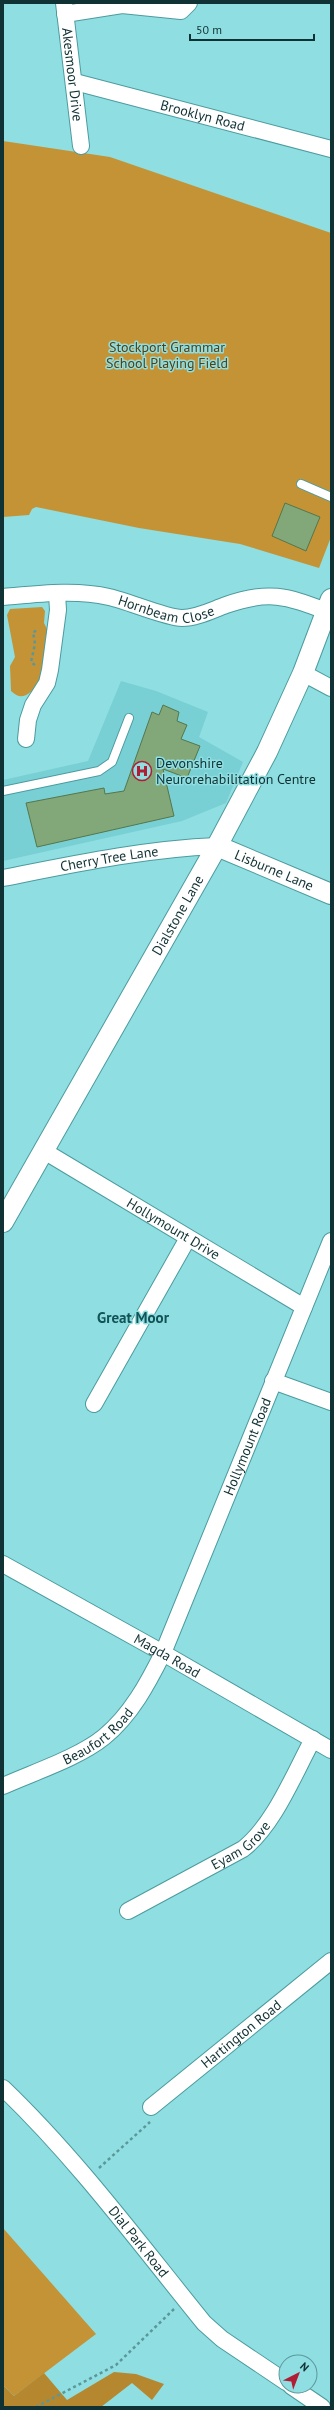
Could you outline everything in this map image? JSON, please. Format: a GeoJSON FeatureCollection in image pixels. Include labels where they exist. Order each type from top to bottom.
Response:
{"type":"FeatureCollection","features":[{"type":"Feature","properties":{"kind":"street"},"geometry":{"type":"LineString","coordinates":[[64,8],[122,5],[181,11],[189,3]]}},
{"type":"Feature","properties":{"kind":"street","name":"Akesmoor Drive"},"geometry":{"type":"LineString","coordinates":[[64,8],[75,82],[81,146]]}},
{"type":"Feature","properties":{"kind":"street","name":"Brooklyn Road"},"geometry":{"type":"LineString","coordinates":[[75,82],[331,149]]}},
{"type":"Feature","properties":{"kind":"street"},"geometry":{"type":"LineString","coordinates":[[26,739],[28,720],[33,705],[46,683],[50,670],[58,610],[57,594]]}},
{"type":"Feature","properties":{"kind":"street","name":"Hornbeam Close"},"geometry":{"type":"LineString","coordinates":[[3,598],[57,594],[108,596],[182,618],[201,615],[244,599],[266,596],[290,597],[328,605]]}},
{"type":"Feature","properties":{"kind":"street","name":"Dialstone Lane"},"geometry":{"type":"LineString","coordinates":[[3,1222],[217,846],[267,752],[303,673],[328,605]]}},
{"type":"Feature","properties":{"kind":"street"},"geometry":{"type":"LineString","coordinates":[[303,673],[331,688]]}},
{"type":"Feature","properties":{"kind":"street","name":"Cherry Tree Lane"},"geometry":{"type":"LineString","coordinates":[[3,878],[116,856],[176,848],[217,846]]}},
{"type":"Feature","properties":{"kind":"street","name":"Lisburne Lane"},"geometry":{"type":"LineString","coordinates":[[217,846],[331,894]]}},
{"type":"Feature","properties":{"kind":"street","name":"Hollymount Drive"},"geometry":{"type":"LineString","coordinates":[[44,1151],[304,1307]]}},
{"type":"Feature","properties":{"kind":"street"},"geometry":{"type":"LineString","coordinates":[[94,1404],[188,1238]]}},
{"type":"Feature","properties":{"kind":"street","name":"Hollymount Road"},"geometry":{"type":"LineString","coordinates":[[163,1653],[272,1381],[331,1241]]}},
{"type":"Feature","properties":{"kind":"street"},"geometry":{"type":"LineString","coordinates":[[272,1381],[331,1402]]}},
{"type":"Feature","properties":{"kind":"street","name":"Magda Road"},"geometry":{"type":"LineString","coordinates":[[3,1564],[163,1653],[331,1750]]}},
{"type":"Feature","properties":{"kind":"street","name":"Beaufort Road"},"geometry":{"type":"LineString","coordinates":[[3,1786],[77,1753],[104,1737],[127,1713],[147,1685],[163,1653]]}},
{"type":"Feature","properties":{"kind":"street","name":"Eyam Grove"},"geometry":{"type":"LineString","coordinates":[[128,1910],[243,1849],[252,1842],[267,1823],[313,1739]]}},
{"type":"Feature","properties":{"kind":"street","name":"Hartington Road"},"geometry":{"type":"LineString","coordinates":[[150,2107],[331,1961]]}},
{"type":"Feature","properties":{"kind":"street","name":"Dial Park Road"},"geometry":{"type":"LineString","coordinates":[[3,2088],[29,2112],[87,2179],[204,2323],[222,2339],[278,2377]]}},
{"type":"Feature","properties":{"kind":"street"},"geometry":{"type":"LineString","coordinates":[[303,2394],[322,2407]]}},
{"type":"Feature","properties":{"kind":"lane"},"geometry":{"type":"LineString","coordinates":[[301,484],[331,497]]}},
{"type":"Feature","properties":{"kind":"lane"},"geometry":{"type":"LineString","coordinates":[[3,791],[99,771],[112,762],[129,718]]}},
{"type":"Feature","properties":{"kind":"path"},"geometry":{"type":"LineString","coordinates":[[87,2179],[150,2107]]}},
{"type":"Feature","properties":{"kind":"path"},"geometry":{"type":"LineString","coordinates":[[36,2407],[116,2366],[185,2299]]}},
{"type":"Feature","properties":{"kind":"shaded area","name":"Devonshire Neurorehabilitation Centre"},"geometry":{"type":"Polygon","coordinates":[[[121,681],[156,691],[208,712],[199,737],[243,762],[226,803],[182,821],[3,861],[3,780],[88,761],[121,681]]]}},
{"type":"Feature","properties":{"kind":"shaded area"},"geometry":{"type":"Polygon","coordinates":[[[114,2372],[136,2374],[164,2384],[152,2400],[132,2383],[101,2407],[3,2407],[3,2385],[14,2396],[44,2373],[67,2400],[114,2372]]]}},
{"type":"Feature","properties":{"kind":"green space","name":"Stockport Grammar School Playing Field"},"geometry":{"type":"Polygon","coordinates":[[[3,141],[110,157],[331,233],[331,537],[319,568],[240,544],[139,528],[36,507],[32,509],[29,515],[3,517],[3,141]]]}},
{"type":"Feature","properties":{"kind":"green space"},"geometry":{"type":"Polygon","coordinates":[[[42,607],[45,611],[44,623],[48,631],[45,639],[45,665],[33,690],[23,696],[17,695],[11,691],[10,666],[15,657],[7,615],[10,609],[42,607]]]}},
{"type":"Feature","properties":{"kind":"green space"},"geometry":{"type":"Polygon","coordinates":[[[3,2228],[96,2334],[14,2396],[3,2385],[3,2228]]]}},
{"type":"Feature","properties":{"kind":"building"},"geometry":{"type":"Polygon","coordinates":[[[285,503],[320,517],[306,551],[272,536],[285,503]]]}},
{"type":"Feature","properties":{"kind":"building"},"geometry":{"type":"Polygon","coordinates":[[[163,705],[179,712],[177,721],[187,725],[181,739],[200,746],[187,778],[163,769],[174,816],[37,847],[26,803],[104,788],[105,794],[124,791],[152,712],[159,715],[163,705]]]}},
{"type":"Feature","properties":{"kind":"place","name":"Devonshire Neurorehabilitation Centre"},"geometry":{"type":"Point","coordinates":[142,771]}},
{"type":"Feature","properties":{"kind":"district","name":"Great Moor"},"geometry":{"type":"Point","coordinates":[133,1317]}}]}
